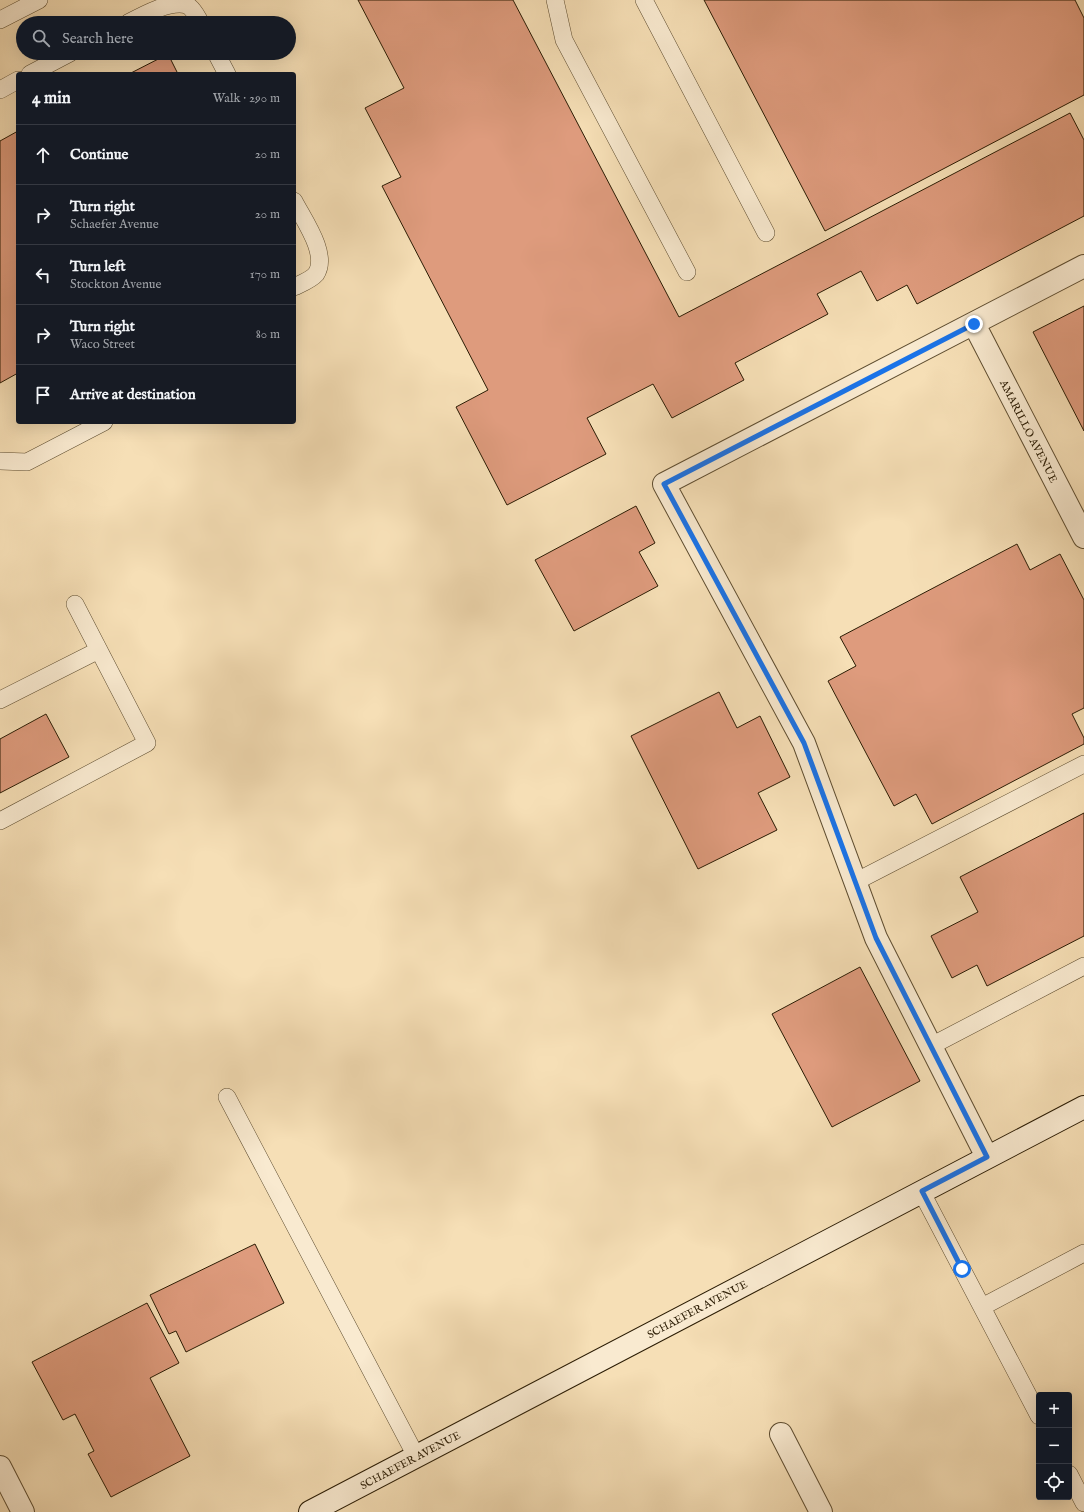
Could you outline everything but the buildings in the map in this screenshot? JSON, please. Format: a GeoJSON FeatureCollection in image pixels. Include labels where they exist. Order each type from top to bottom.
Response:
{"type":"FeatureCollection","features":[{"type":"Feature","properties":{"kind":"street"},"geometry":{"type":"LineString","coordinates":[[987,1157],[876,938],[804,743],[664,484],[1084,266]]}},
{"type":"Feature","properties":{"kind":"street","name":"AMARILLO AVENUE"},"geometry":{"type":"LineString","coordinates":[[974,324],[1084,538]]}},
{"type":"Feature","properties":{"kind":"street","name":"SCHAEFER AVENUE"},"geometry":{"type":"LineString","coordinates":[[310,1512],[1084,1107]]}},
{"type":"Feature","properties":{"kind":"street"},"geometry":{"type":"LineString","coordinates":[[781,1434],[821,1512]]}},
{"type":"Feature","properties":{"kind":"street"},"geometry":{"type":"LineString","coordinates":[[0,1468],[24,1512]]}},
{"type":"Feature","properties":{"kind":"lane"},"geometry":{"type":"LineString","coordinates":[[0,20],[39,0]]}},
{"type":"Feature","properties":{"kind":"lane"},"geometry":{"type":"LineString","coordinates":[[555,0],[564,40],[687,272]]}},
{"type":"Feature","properties":{"kind":"lane"},"geometry":{"type":"LineString","coordinates":[[644,0],[766,233]]}},
{"type":"Feature","properties":{"kind":"lane"},"geometry":{"type":"LineString","coordinates":[[142,16],[167,4],[178,4],[187,5],[194,11],[196,16]]}},
{"type":"Feature","properties":{"kind":"lane"},"geometry":{"type":"LineString","coordinates":[[34,72],[57,60]]}},
{"type":"Feature","properties":{"kind":"lane"},"geometry":{"type":"LineString","coordinates":[[220,60],[226,72]]}},
{"type":"Feature","properties":{"kind":"lane"},"geometry":{"type":"LineString","coordinates":[[0,90],[16,81]]}},
{"type":"Feature","properties":{"kind":"lane"},"geometry":{"type":"LineString","coordinates":[[296,205],[317,244],[319,264],[315,275],[296,286]]}},
{"type":"Feature","properties":{"kind":"lane"},"geometry":{"type":"LineString","coordinates":[[0,461],[27,462],[100,424]]}},
{"type":"Feature","properties":{"kind":"lane"},"geometry":{"type":"LineString","coordinates":[[0,821],[147,743],[75,604]]}},
{"type":"Feature","properties":{"kind":"lane"},"geometry":{"type":"LineString","coordinates":[[0,700],[99,650]]}},
{"type":"Feature","properties":{"kind":"lane"},"geometry":{"type":"LineString","coordinates":[[855,882],[1084,764]]}},
{"type":"Feature","properties":{"kind":"lane"},"geometry":{"type":"LineString","coordinates":[[931,1046],[1084,966]]}},
{"type":"Feature","properties":{"kind":"lane"},"geometry":{"type":"LineString","coordinates":[[227,1097],[416,1456]]}},
{"type":"Feature","properties":{"kind":"lane"},"geometry":{"type":"LineString","coordinates":[[922,1191],[1036,1410]]}},
{"type":"Feature","properties":{"kind":"lane"},"geometry":{"type":"LineString","coordinates":[[982,1307],[1084,1253]]}},
{"type":"Feature","properties":{"kind":"lane"},"geometry":{"type":"LineString","coordinates":[[1072,1480],[1084,1503]]}},
{"type":"Feature","properties":{"kind":"route"},"geometry":{"type":"LineString","coordinates":[[962,1269],[922,1191],[987,1157],[876,938],[804,743],[664,484],[974,324]]}}]}
